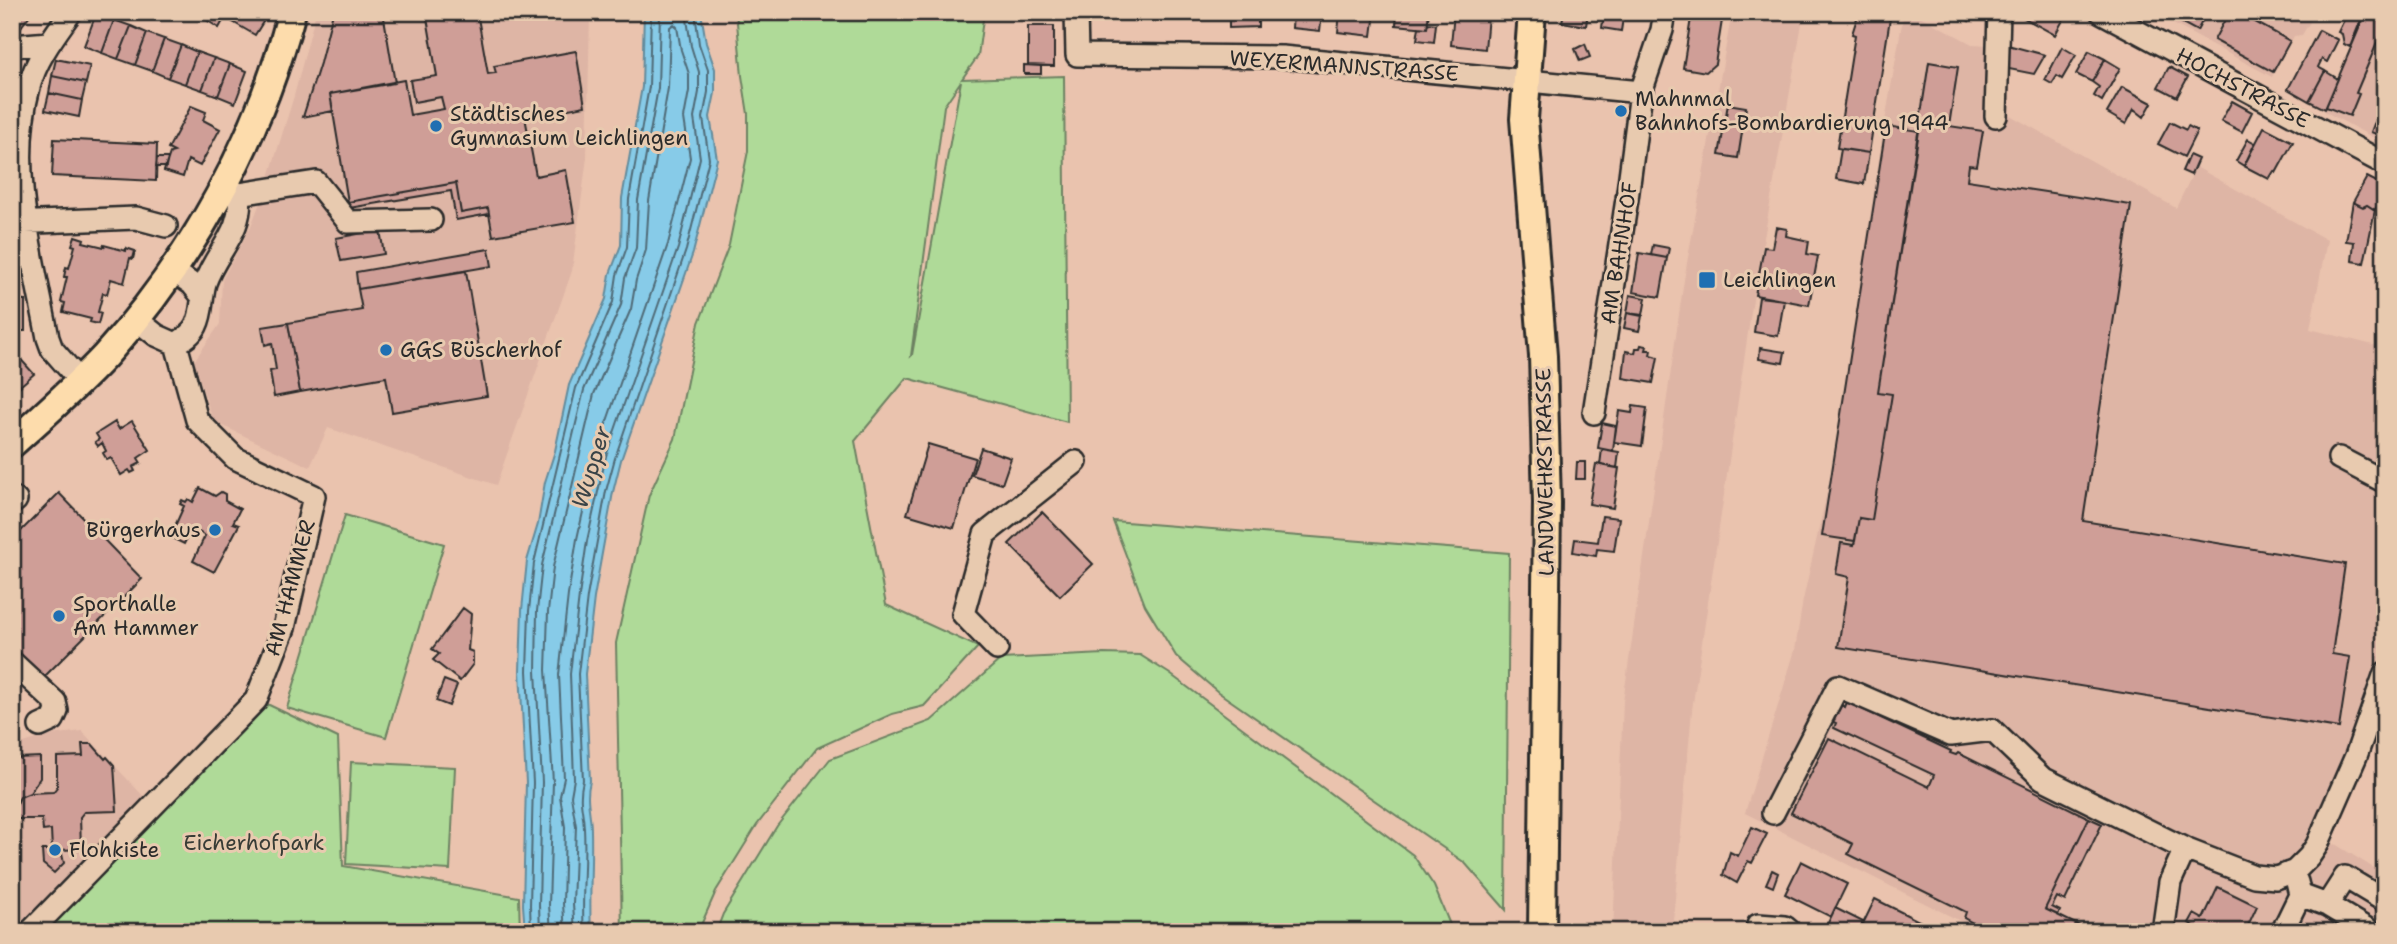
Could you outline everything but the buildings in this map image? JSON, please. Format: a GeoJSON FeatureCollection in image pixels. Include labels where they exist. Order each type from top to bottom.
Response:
{"type":"FeatureCollection","features":[{"type":"Feature","properties":{"kind":"main road"},"geometry":{"type":"LineString","coordinates":[[12,444],[80,381],[136,319],[232,190],[246,144],[279,62],[292,12]]}},
{"type":"Feature","properties":{"kind":"main road","name":"LANDWEHRSTRASSE"},"geometry":{"type":"LineString","coordinates":[[1532,12],[1524,119],[1543,356],[1547,503],[1542,932]]}},
{"type":"Feature","properties":{"kind":"street"},"geometry":{"type":"LineString","coordinates":[[71,12],[39,60],[29,88],[23,133],[19,223],[52,349],[80,381]]}},
{"type":"Feature","properties":{"kind":"street","name":"WEYERMANNSTRASSE"},"geometry":{"type":"LineString","coordinates":[[1076,12],[1077,55],[1282,57],[1527,80]]}},
{"type":"Feature","properties":{"kind":"street","name":"AM BAHNHOF"},"geometry":{"type":"LineString","coordinates":[[1594,413],[1641,92],[1662,30],[1665,12]]}},
{"type":"Feature","properties":{"kind":"street"},"geometry":{"type":"LineString","coordinates":[[1996,116],[1999,12]]}},
{"type":"Feature","properties":{"kind":"street","name":"HOCHSTRASSE"},"geometry":{"type":"LineString","coordinates":[[2101,12],[2385,164]]}},
{"type":"Feature","properties":{"kind":"street"},"geometry":{"type":"LineString","coordinates":[[12,46],[49,43]]}},
{"type":"Feature","properties":{"kind":"street"},"geometry":{"type":"LineString","coordinates":[[1527,80],[1641,92]]}},
{"type":"Feature","properties":{"kind":"street"},"geometry":{"type":"LineString","coordinates":[[136,319],[156,335],[176,344],[193,331],[198,322],[201,295],[209,271],[237,225],[241,207],[232,190],[316,182],[348,222],[431,220]]}},
{"type":"Feature","properties":{"kind":"street"},"geometry":{"type":"LineString","coordinates":[[19,223],[136,218],[166,226]]}},
{"type":"Feature","properties":{"kind":"street"},"geometry":{"type":"LineString","coordinates":[[173,270],[192,284],[201,295]]}},
{"type":"Feature","properties":{"kind":"street","name":"AM HAMMER"},"geometry":{"type":"LineString","coordinates":[[30,932],[256,700],[284,628],[314,496],[235,458],[197,420],[176,344]]}},
{"type":"Feature","properties":{"kind":"street"},"geometry":{"type":"LineString","coordinates":[[2339,458],[2385,482]]}},
{"type":"Feature","properties":{"kind":"street"},"geometry":{"type":"LineString","coordinates":[[997,649],[963,614],[985,534],[1076,462]]}},
{"type":"Feature","properties":{"kind":"street"},"geometry":{"type":"LineString","coordinates":[[12,496],[16,500],[12,503]]}},
{"type":"Feature","properties":{"kind":"street"},"geometry":{"type":"LineString","coordinates":[[12,663],[55,702],[57,711],[53,720],[40,726]]}},
{"type":"Feature","properties":{"kind":"street"},"geometry":{"type":"LineString","coordinates":[[1773,813],[1838,686],[1951,735],[1993,730],[2042,778],[2185,849],[2254,876],[2276,878],[2295,871],[2317,845],[2356,756],[2385,673]]}},
{"type":"Feature","properties":{"kind":"street"},"geometry":{"type":"LineString","coordinates":[[2163,932],[2170,882],[2185,849]]}},
{"type":"Feature","properties":{"kind":"street"},"geometry":{"type":"LineString","coordinates":[[2282,932],[2300,895],[2295,871]]}},
{"type":"Feature","properties":{"kind":"street"},"geometry":{"type":"LineString","coordinates":[[2327,905],[2345,877],[2385,901]]}},
{"type":"Feature","properties":{"kind":"street"},"geometry":{"type":"LineString","coordinates":[[2300,895],[2327,905],[2372,932]]}},
{"type":"Feature","properties":{"kind":"street"},"geometry":{"type":"LineString","coordinates":[[1759,929],[1785,927],[1791,932]]}},
{"type":"Feature","properties":{"kind":"shaded area"},"geometry":{"type":"Polygon","coordinates":[[[316,12],[590,12],[587,157],[572,271],[496,485],[328,428],[310,467],[213,421],[194,361],[220,324],[222,280],[251,226],[265,190],[316,12]]]}},
{"type":"Feature","properties":{"kind":"shaded area"},"geometry":{"type":"Polygon","coordinates":[[[1732,12],[1804,12],[1752,306],[1692,710],[1672,932],[1613,932],[1623,702],[1684,280],[1732,12]]]}},
{"type":"Feature","properties":{"kind":"shaded area"},"geometry":{"type":"Polygon","coordinates":[[[1904,12],[1912,12],[1972,44],[1989,45],[1983,100],[2176,208],[2196,167],[2327,240],[2310,329],[2385,348],[2385,643],[2353,736],[2323,808],[2295,856],[2335,844],[2385,875],[2385,932],[1982,932],[1745,813],[1795,650],[1803,600],[1830,479],[1904,12]]]}},
{"type":"Feature","properties":{"kind":"shaded area"},"geometry":{"type":"Polygon","coordinates":[[[2151,12],[2316,12],[2302,35],[2294,36],[2272,77],[2151,12]]]}},
{"type":"Feature","properties":{"kind":"shaded area"},"geometry":{"type":"Polygon","coordinates":[[[2365,12],[2385,12],[2385,144],[2324,111],[2365,12]]]}},
{"type":"Feature","properties":{"kind":"shaded area","name":"Flohkiste"},"geometry":{"type":"Polygon","coordinates":[[[12,709],[17,745],[50,735],[82,731],[146,799],[16,932],[12,932],[12,709]]]}},
{"type":"Feature","properties":{"kind":"green space"},"geometry":{"type":"Polygon","coordinates":[[[736,12],[984,12],[978,56],[962,79],[1064,76],[1067,422],[907,378],[855,441],[886,605],[978,647],[924,706],[892,714],[817,748],[757,825],[716,891],[698,932],[622,932],[616,643],[649,495],[675,439],[699,323],[729,245],[748,151],[748,114],[736,12]],[[961,81],[944,106],[912,355],[961,81]]]}},
{"type":"Feature","properties":{"kind":"green space"},"geometry":{"type":"Polygon","coordinates":[[[345,515],[444,544],[386,737],[287,708],[345,515]]]}},
{"type":"Feature","properties":{"kind":"green space"},"geometry":{"type":"Polygon","coordinates":[[[1113,521],[1509,553],[1506,910],[1465,863],[1218,692],[1176,656],[1145,605],[1113,521]]]}},
{"type":"Feature","properties":{"kind":"green space"},"geometry":{"type":"Polygon","coordinates":[[[1140,655],[1170,674],[1413,855],[1434,886],[1453,932],[716,932],[723,914],[777,826],[830,759],[931,721],[1001,659],[1140,655]]]}},
{"type":"Feature","properties":{"kind":"green space","name":"Eicherhofpark"},"geometry":{"type":"Polygon","coordinates":[[[267,704],[338,738],[343,866],[519,897],[520,932],[43,932],[267,704]]]}},
{"type":"Feature","properties":{"kind":"green space"},"geometry":{"type":"Polygon","coordinates":[[[351,762],[455,767],[450,870],[346,864],[351,762]]]}},
{"type":"Feature","properties":{"kind":"water","name":"Wupper"},"geometry":{"type":"Polygon","coordinates":[[[644,12],[701,12],[706,43],[715,69],[715,93],[710,117],[717,159],[693,253],[621,460],[594,598],[585,674],[590,781],[591,932],[525,932],[523,905],[526,783],[520,671],[527,561],[538,524],[545,482],[555,451],[569,385],[606,299],[610,274],[621,245],[622,198],[642,87],[644,12]]]}},
{"type":"Feature","properties":{"kind":"place","name":"Mahnmal Bahnhofs-Bombardierung 1944"},"geometry":{"type":"Point","coordinates":[1621,111]}},
{"type":"Feature","properties":{"kind":"place","name":"Städtisches Gymnasium Leichlingen"},"geometry":{"type":"Point","coordinates":[436,126]}},
{"type":"Feature","properties":{"kind":"place","name":"Leichlingen"},"geometry":{"type":"Point","coordinates":[1707,280]}},
{"type":"Feature","properties":{"kind":"place","name":"GGS Büscherhof"},"geometry":{"type":"Point","coordinates":[386,350]}},
{"type":"Feature","properties":{"kind":"place","name":"Bürgerhaus"},"geometry":{"type":"Point","coordinates":[215,530]}},
{"type":"Feature","properties":{"kind":"place","name":"Sporthalle Am Hammer"},"geometry":{"type":"Point","coordinates":[59,616]}},
{"type":"Feature","properties":{"kind":"place","name":"Flohkiste"},"geometry":{"type":"Point","coordinates":[55,850]}}]}
